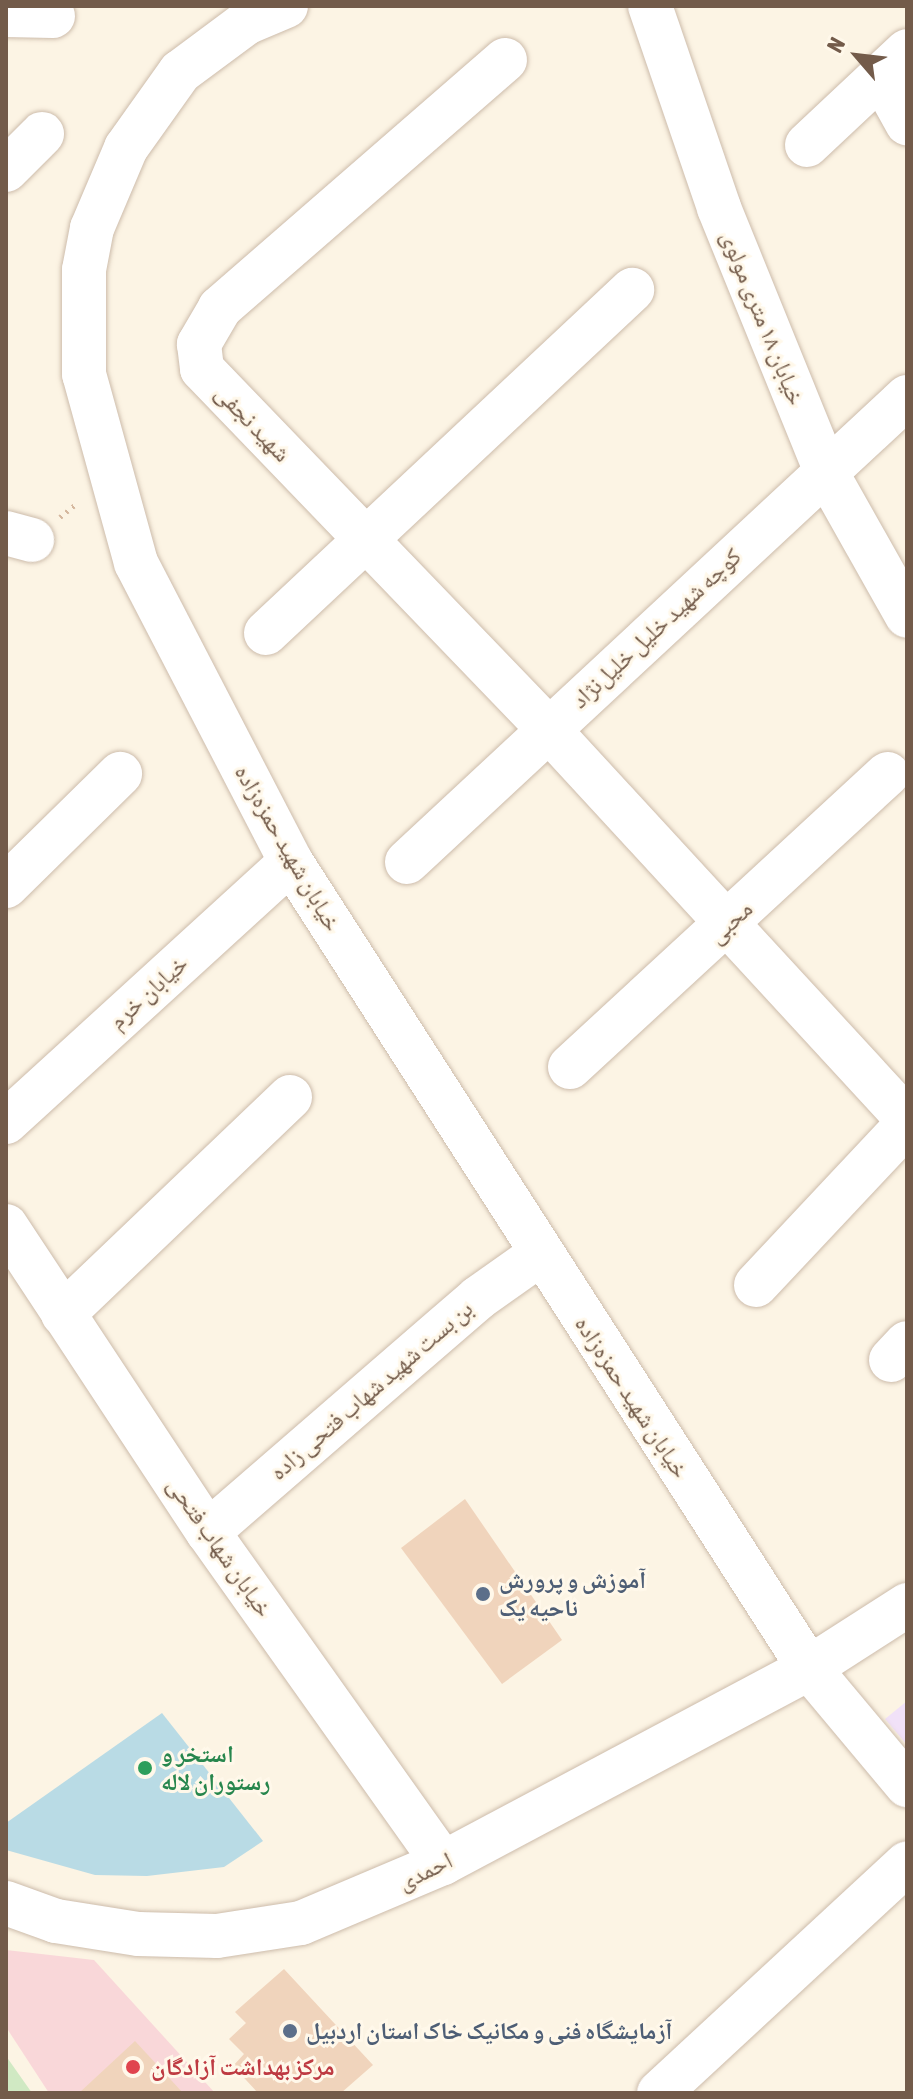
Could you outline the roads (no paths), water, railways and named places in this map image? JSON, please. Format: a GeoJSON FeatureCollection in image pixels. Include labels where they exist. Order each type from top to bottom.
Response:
{"type":"FeatureCollection","features":[{"type":"Feature","properties":{"kind":"street","name":"خیابان شهید حمزه‌زاده"},"geometry":{"type":"LineString","coordinates":[[286,6],[246,23],[180,72],[148,112],[108,185],[84,270],[84,374],[108,476],[136,563],[291,862],[539,1255],[809,1668],[907,1785]]}},
{"type":"Feature","properties":{"kind":"street","name":"خیابان ۱۸ متری مولوی"},"geometry":{"type":"LineString","coordinates":[[650,6],[719,208],[826,472],[907,616]]}},
{"type":"Feature","properties":{"kind":"street"},"geometry":{"type":"LineString","coordinates":[[6,15],[53,16]]}},
{"type":"Feature","properties":{"kind":"street","name":"شهید نجفی"},"geometry":{"type":"LineString","coordinates":[[505,60],[220,308],[199,344],[202,369],[547,728],[907,1122]]}},
{"type":"Feature","properties":{"kind":"street"},"geometry":{"type":"LineString","coordinates":[[894,63],[907,123]]}},
{"type":"Feature","properties":{"kind":"street"},"geometry":{"type":"LineString","coordinates":[[807,145],[894,63]]}},
{"type":"Feature","properties":{"kind":"street"},"geometry":{"type":"LineString","coordinates":[[6,170],[42,134]]}},
{"type":"Feature","properties":{"kind":"street"},"geometry":{"type":"LineString","coordinates":[[266,633],[632,290]]}},
{"type":"Feature","properties":{"kind":"street","name":"کوچه شهید خلیل خلیل‌نژاد"},"geometry":{"type":"LineString","coordinates":[[407,862],[547,728],[907,397]]}},
{"type":"Feature","properties":{"kind":"street"},"geometry":{"type":"LineString","coordinates":[[6,886],[120,774]]}},
{"type":"Feature","properties":{"kind":"street","name":"محبی"},"geometry":{"type":"LineString","coordinates":[[570,1067],[888,774]]}},
{"type":"Feature","properties":{"kind":"street","name":"خیابان خرم"},"geometry":{"type":"LineString","coordinates":[[6,1122],[291,862]]}},
{"type":"Feature","properties":{"kind":"street"},"geometry":{"type":"LineString","coordinates":[[63,1314],[290,1097]]}},
{"type":"Feature","properties":{"kind":"street"},"geometry":{"type":"LineString","coordinates":[[756,1285],[907,1122]]}},
{"type":"Feature","properties":{"kind":"street","name":"خیابان شهاب فتحی"},"geometry":{"type":"LineString","coordinates":[[9,1238],[208,1532],[443,1863]]}},
{"type":"Feature","properties":{"kind":"street","name":"بن بست شهید شهاب فتحی زاده"},"geometry":{"type":"LineString","coordinates":[[208,1532],[478,1298],[539,1255]]}},
{"type":"Feature","properties":{"kind":"street"},"geometry":{"type":"LineString","coordinates":[[809,1668],[907,1605]]}},
{"type":"Feature","properties":{"kind":"street","name":"احمدی"},"geometry":{"type":"LineString","coordinates":[[6,1903],[95,1929],[217,1936],[301,1923],[443,1863],[809,1668]]}},
{"type":"Feature","properties":{"kind":"street"},"geometry":{"type":"LineString","coordinates":[[659,2093],[907,1863]]}},
{"type":"Feature","properties":{"kind":"water","name":"استخر و رستوران لاله"},"geometry":{"type":"Polygon","coordinates":[[[162,1713],[263,1841],[224,1867],[147,1876],[95,1875],[6,1850],[6,1823],[162,1713]]]}},
{"type":"Feature","properties":{"kind":"place","name":"آموزش و پرورش ناحیه یک"},"geometry":{"type":"Point","coordinates":[483,1594]}},
{"type":"Feature","properties":{"kind":"place","name":"استخر و رستوران لاله"},"geometry":{"type":"Point","coordinates":[145,1768]}},
{"type":"Feature","properties":{"kind":"place","name":"آزمایشگاه فنی و مکانیک خاک استان اردبیل"},"geometry":{"type":"Point","coordinates":[290,2031]}},
{"type":"Feature","properties":{"kind":"place","name":"مرکز بهداشت آزادگان"},"geometry":{"type":"Point","coordinates":[133,2067]}}]}
